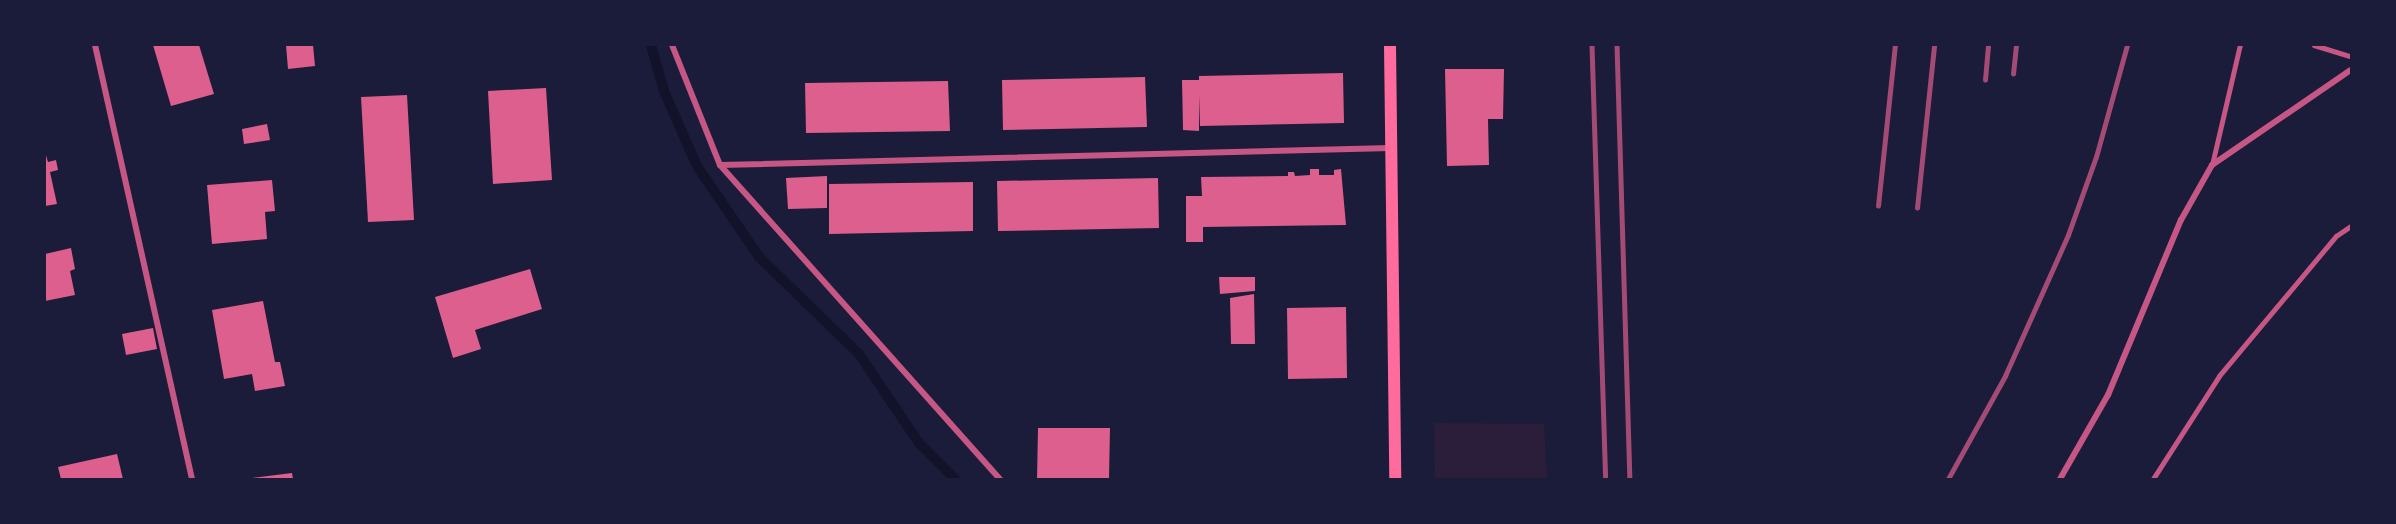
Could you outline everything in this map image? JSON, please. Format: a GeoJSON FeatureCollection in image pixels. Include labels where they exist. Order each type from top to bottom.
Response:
{"type":"FeatureCollection","features":[{"type":"Feature","properties":{"kind":"main road"},"geometry":{"type":"LineString","coordinates":[[1390,45],[1395,479]]}},
{"type":"Feature","properties":{"kind":"street"},"geometry":{"type":"LineString","coordinates":[[95,45],[192,479]]}},
{"type":"Feature","properties":{"kind":"street"},"geometry":{"type":"LineString","coordinates":[[672,45],[720,165],[1000,479]]}},
{"type":"Feature","properties":{"kind":"street"},"geometry":{"type":"LineString","coordinates":[[2060,479],[2108,395],[2181,220],[2212,165],[2351,70]]}},
{"type":"Feature","properties":{"kind":"street"},"geometry":{"type":"LineString","coordinates":[[720,165],[1392,148]]}},
{"type":"Feature","properties":{"kind":"lane"},"geometry":{"type":"LineString","coordinates":[[2212,165],[2240,45]]}},
{"type":"Feature","properties":{"kind":"lane"},"geometry":{"type":"LineString","coordinates":[[2314,45],[2351,56]]}},
{"type":"Feature","properties":{"kind":"lane"},"geometry":{"type":"LineString","coordinates":[[2153,479],[2218,376],[2336,236],[2351,226]]}},
{"type":"Feature","properties":{"kind":"shaded area"},"geometry":{"type":"Polygon","coordinates":[[[1434,423],[1544,424],[1547,479],[1435,479],[1434,423]]]}},
{"type":"Feature","properties":{"kind":"building"},"geometry":{"type":"Polygon","coordinates":[[[153,45],[199,45],[214,94],[171,106],[153,45]]]}},
{"type":"Feature","properties":{"kind":"building"},"geometry":{"type":"Polygon","coordinates":[[[286,45],[313,45],[315,66],[288,69],[286,45]]]}},
{"type":"Feature","properties":{"kind":"building"},"geometry":{"type":"Polygon","coordinates":[[[1445,69],[1504,69],[1503,119],[1488,119],[1489,165],[1447,166],[1445,69]]]}},
{"type":"Feature","properties":{"kind":"building"},"geometry":{"type":"Polygon","coordinates":[[[1343,73],[1344,123],[1200,126],[1199,95],[1199,131],[1183,130],[1182,80],[1199,80],[1199,76],[1343,73]]]}},
{"type":"Feature","properties":{"kind":"building"},"geometry":{"type":"Polygon","coordinates":[[[1145,77],[1147,127],[1003,130],[1002,80],[1145,77]]]}},
{"type":"Feature","properties":{"kind":"building"},"geometry":{"type":"Polygon","coordinates":[[[948,81],[950,131],[806,133],[805,83],[948,81]]]}},
{"type":"Feature","properties":{"kind":"building"},"geometry":{"type":"Polygon","coordinates":[[[546,88],[552,180],[493,184],[488,91],[546,88]]]}},
{"type":"Feature","properties":{"kind":"building"},"geometry":{"type":"Polygon","coordinates":[[[407,95],[414,220],[368,222],[361,97],[407,95]]]}},
{"type":"Feature","properties":{"kind":"building"},"geometry":{"type":"Polygon","coordinates":[[[267,124],[270,140],[244,144],[242,129],[267,124]]]}},
{"type":"Feature","properties":{"kind":"building"},"geometry":{"type":"Polygon","coordinates":[[[45,152],[48,162],[56,160],[58,170],[50,172],[57,204],[45,206],[45,152]]]}},
{"type":"Feature","properties":{"kind":"building"},"geometry":{"type":"Polygon","coordinates":[[[1310,169],[1319,169],[1319,175],[1334,175],[1334,170],[1341,169],[1346,225],[1203,227],[1203,242],[1186,242],[1186,196],[1202,196],[1201,177],[1288,176],[1288,172],[1294,172],[1295,176],[1310,175],[1310,169]]]}},
{"type":"Feature","properties":{"kind":"building"},"geometry":{"type":"Polygon","coordinates":[[[827,176],[827,208],[788,209],[786,178],[827,176]]]}},
{"type":"Feature","properties":{"kind":"building"},"geometry":{"type":"Polygon","coordinates":[[[1158,178],[1159,228],[998,231],[997,181],[1158,178]]]}},
{"type":"Feature","properties":{"kind":"building"},"geometry":{"type":"Polygon","coordinates":[[[272,180],[275,211],[265,212],[267,239],[212,244],[207,185],[272,180]]]}},
{"type":"Feature","properties":{"kind":"building"},"geometry":{"type":"Polygon","coordinates":[[[973,182],[973,231],[829,234],[829,184],[973,182]]]}},
{"type":"Feature","properties":{"kind":"building"},"geometry":{"type":"Polygon","coordinates":[[[71,248],[75,269],[70,271],[75,295],[45,301],[45,254],[71,248]]]}},
{"type":"Feature","properties":{"kind":"building"},"geometry":{"type":"Polygon","coordinates":[[[530,269],[542,309],[475,330],[481,349],[453,358],[435,297],[530,269]]]}},
{"type":"Feature","properties":{"kind":"building"},"geometry":{"type":"Polygon","coordinates":[[[1219,277],[1255,277],[1255,291],[1220,294],[1219,277]]]}},
{"type":"Feature","properties":{"kind":"building"},"geometry":{"type":"Polygon","coordinates":[[[1254,294],[1255,344],[1231,344],[1230,298],[1254,294]]]}},
{"type":"Feature","properties":{"kind":"building"},"geometry":{"type":"Polygon","coordinates":[[[263,301],[275,362],[280,362],[285,386],[255,391],[252,374],[224,379],[212,310],[263,301]]]}},
{"type":"Feature","properties":{"kind":"building"},"geometry":{"type":"Polygon","coordinates":[[[1346,307],[1347,378],[1288,379],[1287,308],[1346,307]]]}},
{"type":"Feature","properties":{"kind":"building"},"geometry":{"type":"Polygon","coordinates":[[[153,328],[157,349],[126,355],[122,334],[153,328]]]}},
{"type":"Feature","properties":{"kind":"building"},"geometry":{"type":"Polygon","coordinates":[[[1038,428],[1110,428],[1109,479],[1037,479],[1038,428]]]}},
{"type":"Feature","properties":{"kind":"building"},"geometry":{"type":"Polygon","coordinates":[[[117,454],[123,479],[61,479],[58,467],[117,454]]]}},
{"type":"Feature","properties":{"kind":"building"},"geometry":{"type":"Polygon","coordinates":[[[292,473],[293,479],[252,479],[252,478],[292,473]]]}},
{"type":"Feature","properties":{"kind":"waterway"},"geometry":{"type":"LineString","coordinates":[[651,45],[664,91],[697,166],[759,257],[859,354],[919,443],[955,479]]}},
{"type":"Feature","properties":{"kind":"railway"},"geometry":{"type":"LineString","coordinates":[[1592,45],[1606,479]]}},
{"type":"Feature","properties":{"kind":"railway"},"geometry":{"type":"LineString","coordinates":[[1617,45],[1630,479]]}},
{"type":"Feature","properties":{"kind":"railway"},"geometry":{"type":"LineString","coordinates":[[1878,206],[1895,45]]}},
{"type":"Feature","properties":{"kind":"railway"},"geometry":{"type":"LineString","coordinates":[[1917,208],[1934,45]]}},
{"type":"Feature","properties":{"kind":"railway"},"geometry":{"type":"LineString","coordinates":[[1985,80],[1988,45]]}},
{"type":"Feature","properties":{"kind":"railway"},"geometry":{"type":"LineString","coordinates":[[2013,74],[2016,45]]}},
{"type":"Feature","properties":{"kind":"railway"},"geometry":{"type":"LineString","coordinates":[[1948,479],[2005,376],[2068,235],[2096,157],[2127,45]]}}]}
